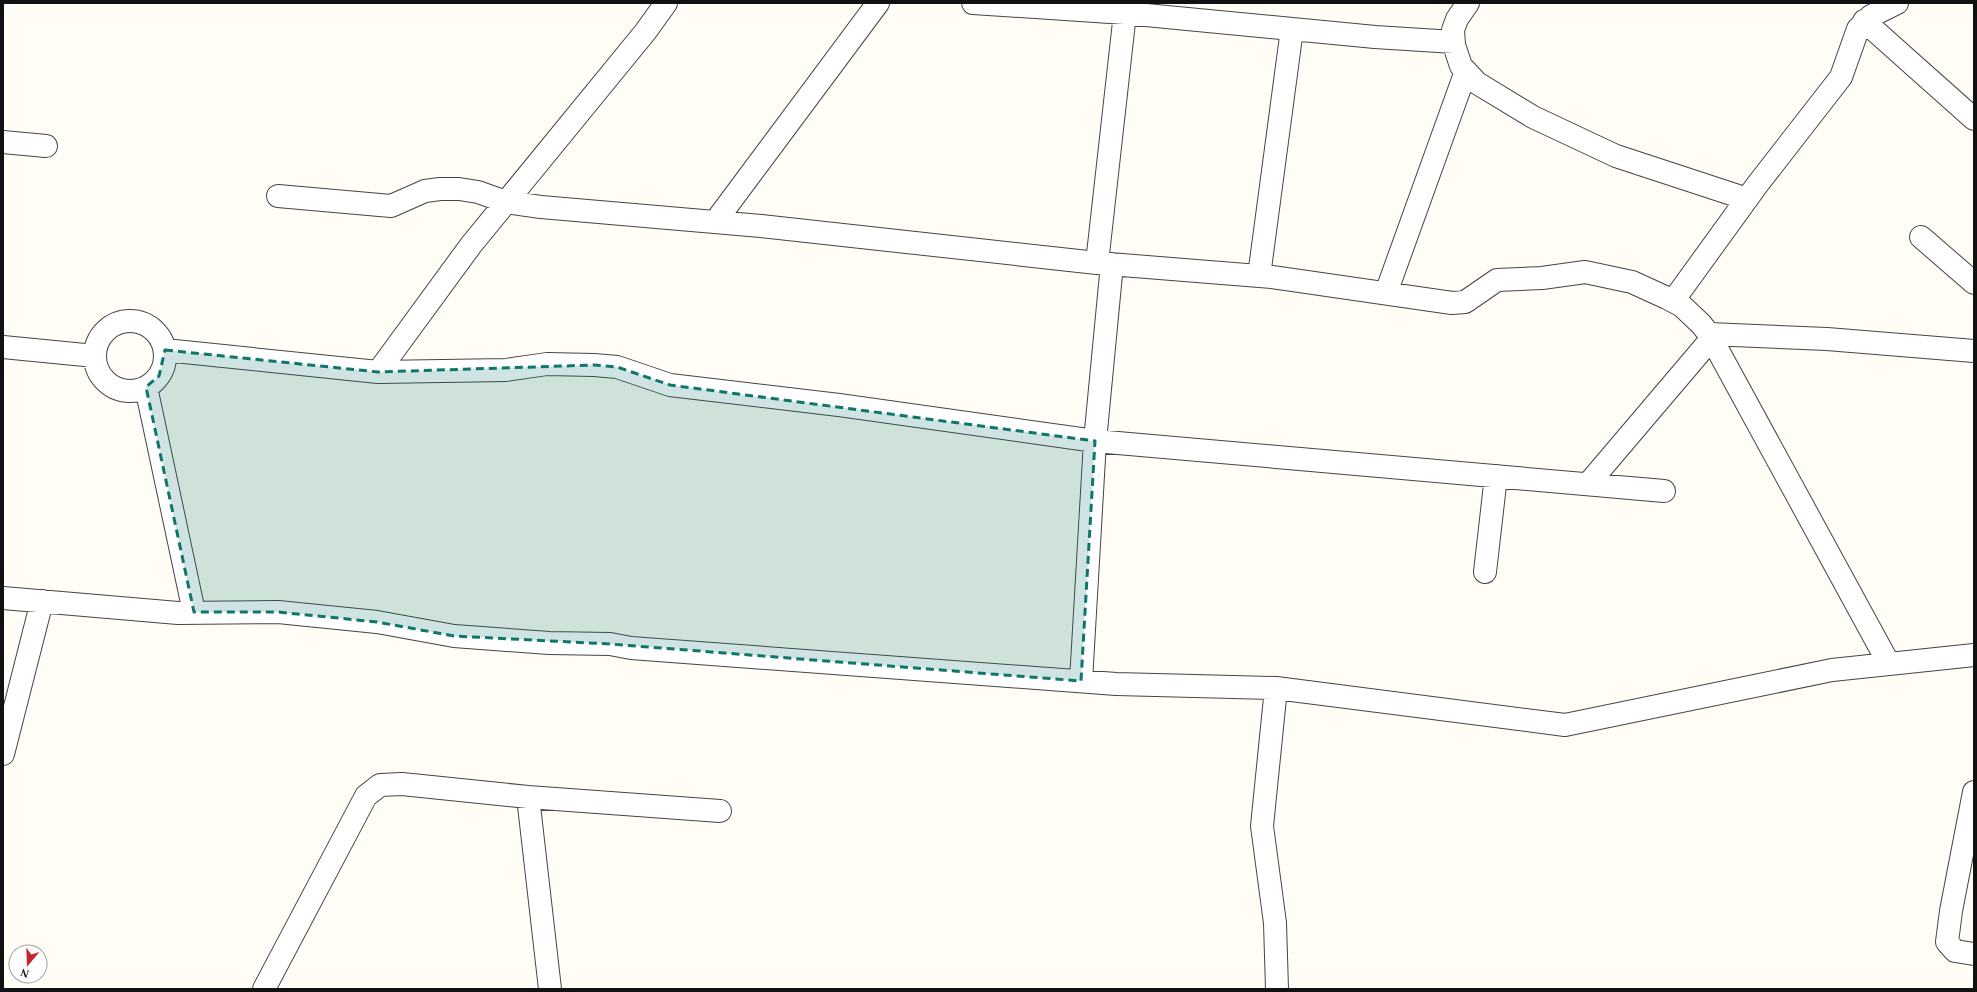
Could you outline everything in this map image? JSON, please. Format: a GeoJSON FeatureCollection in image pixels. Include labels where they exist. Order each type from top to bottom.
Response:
{"type":"FeatureCollection","features":[{"type":"Feature","properties":{"kind":"street"},"geometry":{"type":"LineString","coordinates":[[378,372],[471,245],[646,31],[666,3]]}},
{"type":"Feature","properties":{"kind":"street"},"geometry":{"type":"LineString","coordinates":[[715,222],[878,3]]}},
{"type":"Feature","properties":{"kind":"street"},"geometry":{"type":"LineString","coordinates":[[974,3],[1124,13],[1292,29],[1454,42]]}},
{"type":"Feature","properties":{"kind":"street"},"geometry":{"type":"LineString","coordinates":[[1468,3],[1456,19],[1453,30],[1454,42],[1461,66],[1477,83],[1533,117],[1616,156],[1747,199]]}},
{"type":"Feature","properties":{"kind":"street"},"geometry":{"type":"LineString","coordinates":[[1673,301],[1747,199],[1841,77],[1858,29],[1864,21],[1897,3]]}},
{"type":"Feature","properties":{"kind":"street"},"geometry":{"type":"LineString","coordinates":[[1081,682],[1096,441],[1104,263],[1124,13]]}},
{"type":"Feature","properties":{"kind":"street"},"geometry":{"type":"LineString","coordinates":[[1864,21],[1974,119]]}},
{"type":"Feature","properties":{"kind":"street"},"geometry":{"type":"LineString","coordinates":[[1260,276],[1292,29]]}},
{"type":"Feature","properties":{"kind":"street"},"geometry":{"type":"LineString","coordinates":[[1386,293],[1466,71]]}},
{"type":"Feature","properties":{"kind":"street"},"geometry":{"type":"LineString","coordinates":[[3,142],[46,146]]}},
{"type":"Feature","properties":{"kind":"street"},"geometry":{"type":"LineString","coordinates":[[278,196],[391,206],[425,191],[459,189],[478,192],[506,202],[715,222],[1104,263],[1260,276],[1452,302],[1465,302],[1497,280],[1542,278],[1584,272],[1632,282],[1673,301],[1701,324],[1710,336],[1889,664]]}},
{"type":"Feature","properties":{"kind":"street"},"geometry":{"type":"LineString","coordinates":[[1921,237],[1974,282]]}},
{"type":"Feature","properties":{"kind":"street"},"geometry":{"type":"LineString","coordinates":[[125,321],[137,321],[148,326],[156,332],[163,342],[165,350],[164,366],[159,376],[146,387],[129,391],[118,389],[108,383],[100,374],[95,364],[98,341],[105,331],[114,325],[125,321]]}},
{"type":"Feature","properties":{"kind":"street"},"geometry":{"type":"LineString","coordinates":[[1710,336],[1827,339],[1974,351]]}},
{"type":"Feature","properties":{"kind":"street"},"geometry":{"type":"LineString","coordinates":[[1588,484],[1710,336]]}},
{"type":"Feature","properties":{"kind":"street"},"geometry":{"type":"LineString","coordinates":[[3,347],[95,356]]}},
{"type":"Feature","properties":{"kind":"street"},"geometry":{"type":"LineString","coordinates":[[165,350],[378,372],[506,370],[547,364],[617,367],[670,385],[847,406],[1096,441],[1664,491]]}},
{"type":"Feature","properties":{"kind":"street"},"geometry":{"type":"LineString","coordinates":[[146,387],[194,612]]}},
{"type":"Feature","properties":{"kind":"street"},"geometry":{"type":"LineString","coordinates":[[1485,572],[1496,476]]}},
{"type":"Feature","properties":{"kind":"street"},"geometry":{"type":"LineString","coordinates":[[3,598],[194,612],[278,612],[377,622],[454,636],[549,643],[610,644],[631,648],[1081,682],[1276,688],[1565,725],[1832,670],[1974,655]]}},
{"type":"Feature","properties":{"kind":"street"},"geometry":{"type":"LineString","coordinates":[[3,754],[42,601]]}},
{"type":"Feature","properties":{"kind":"street"},"geometry":{"type":"LineString","coordinates":[[1276,688],[1262,826],[1275,923],[1277,989]]}},
{"type":"Feature","properties":{"kind":"street"},"geometry":{"type":"LineString","coordinates":[[264,989],[366,796],[380,785],[402,784],[528,797],[720,811]]}},
{"type":"Feature","properties":{"kind":"street"},"geometry":{"type":"LineString","coordinates":[[1974,792],[1951,912],[1947,942],[1955,951],[1974,954]]}},
{"type":"Feature","properties":{"kind":"street"},"geometry":{"type":"LineString","coordinates":[[528,797],[550,989]]}},
{"type":"Feature","properties":{"kind":"highlighted area"},"geometry":{"type":"Polygon","coordinates":[[[165,350],[378,372],[594,365],[617,367],[670,385],[1095,441],[1081,681],[610,644],[454,636],[377,622],[278,612],[194,612],[146,387],[159,376],[165,350]]]}}]}
